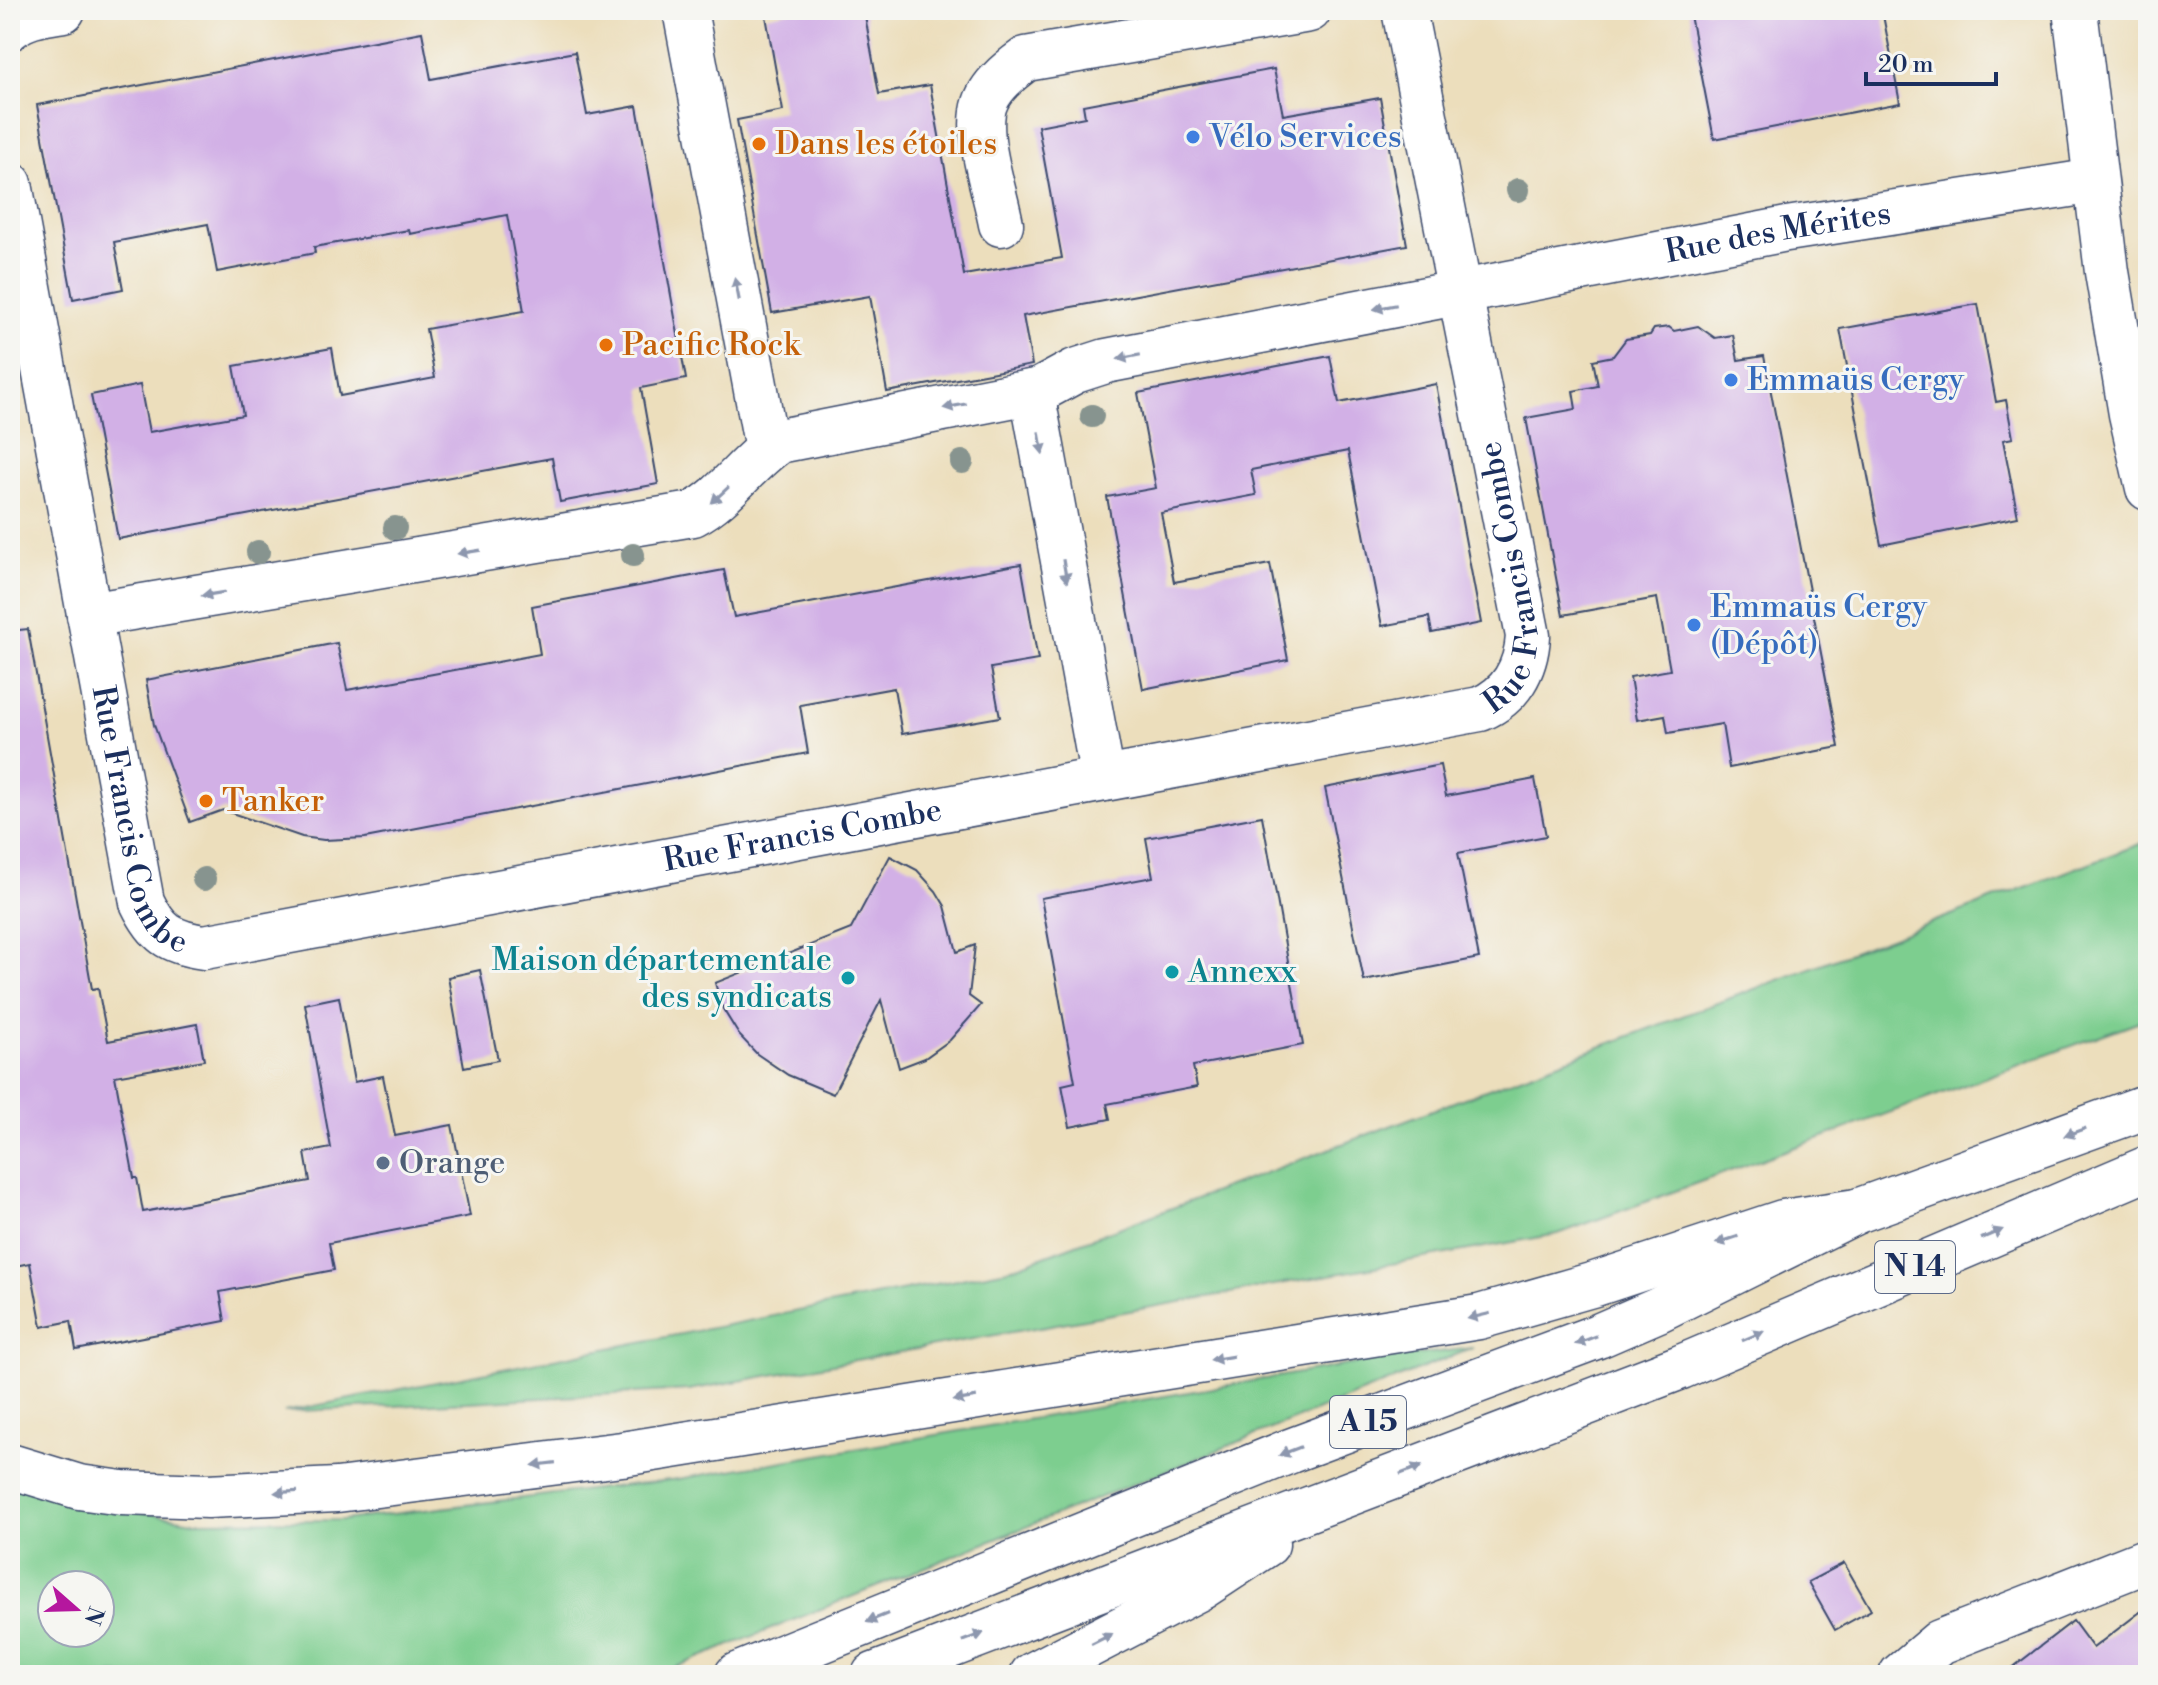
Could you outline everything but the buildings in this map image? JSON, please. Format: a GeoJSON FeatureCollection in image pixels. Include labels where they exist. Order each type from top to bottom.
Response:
{"type":"FeatureCollection","features":[{"type":"Feature","properties":{"kind":"main road"},"geometry":{"type":"LineString","coordinates":[[10,28],[37,15],[63,10]]}},
{"type":"Feature","properties":{"kind":"main road"},"geometry":{"type":"LineString","coordinates":[[89,615],[693,514],[722,494],[767,449],[685,10]]}},
{"type":"Feature","properties":{"kind":"main road"},"geometry":{"type":"LineString","coordinates":[[1001,224],[983,136],[983,109],[994,87],[1026,59],[1309,10]]}},
{"type":"Feature","properties":{"kind":"main road","name":"Rue Francis Combe"},"geometry":{"type":"LineString","coordinates":[[10,184],[142,902],[150,919],[164,935],[182,944],[204,947],[1480,709],[1496,702],[1521,671],[1527,655],[1528,636],[1404,10]]}},
{"type":"Feature","properties":{"kind":"main road"},"geometry":{"type":"LineString","coordinates":[[2075,10],[2116,330],[2148,488]]}},
{"type":"Feature","properties":{"kind":"main road","name":"Rue des Mérites"},"geometry":{"type":"LineString","coordinates":[[767,449],[796,436],[1032,392],[1085,367],[1106,361],[1787,229],[2095,181]]}},
{"type":"Feature","properties":{"kind":"main road"},"geometry":{"type":"LineString","coordinates":[[1032,392],[1103,779]]}},
{"type":"Feature","properties":{"kind":"main road","name":"N 14"},"geometry":{"type":"LineString","coordinates":[[1658,1310],[1857,1211],[2148,1106]]}},
{"type":"Feature","properties":{"kind":"main road","name":"N 14"},"geometry":{"type":"LineString","coordinates":[[1681,1367],[2148,1168]]}},
{"type":"Feature","properties":{"kind":"main road"},"geometry":{"type":"LineString","coordinates":[[10,1466],[79,1487],[122,1493],[208,1496],[337,1490],[622,1454],[1479,1317],[1595,1284],[1783,1222],[1857,1211]]}},
{"type":"Feature","properties":{"kind":"main road","name":"A 15"},"geometry":{"type":"LineString","coordinates":[[737,1675],[1290,1451],[1598,1336],[1658,1310]]}},
{"type":"Feature","properties":{"kind":"main road","name":"A 15"},"geometry":{"type":"LineString","coordinates":[[874,1675],[1681,1367]]}},
{"type":"Feature","properties":{"kind":"main road"},"geometry":{"type":"LineString","coordinates":[[10,1436],[84,1464],[208,1496]]}},
{"type":"Feature","properties":{"kind":"main road"},"geometry":{"type":"LineString","coordinates":[[1032,1675],[1202,1587],[1338,1498]]}},
{"type":"Feature","properties":{"kind":"main road"},"geometry":{"type":"LineString","coordinates":[[1901,1675],[1940,1642],[2148,1560]]}},
{"type":"Feature","properties":{"kind":"green space"},"geometry":{"type":"Polygon","coordinates":[[[2148,841],[2148,1018],[1558,1234],[689,1390],[284,1412],[1007,1270],[2148,841]]]}},
{"type":"Feature","properties":{"kind":"green space"},"geometry":{"type":"Polygon","coordinates":[[[1473,1348],[656,1675],[10,1675],[10,1484],[73,1500],[193,1521],[343,1520],[678,1479],[1388,1358],[1473,1348]]]}},
{"type":"Feature","properties":{"kind":"place","name":"Vélo Services"},"geometry":{"type":"Point","coordinates":[1193,137]}},
{"type":"Feature","properties":{"kind":"place","name":"Dans les étoiles"},"geometry":{"type":"Point","coordinates":[759,144]}},
{"type":"Feature","properties":{"kind":"place","name":"Pacific Rock"},"geometry":{"type":"Point","coordinates":[606,345]}},
{"type":"Feature","properties":{"kind":"place","name":"Emmaüs Cergy"},"geometry":{"type":"Point","coordinates":[1731,380]}},
{"type":"Feature","properties":{"kind":"place","name":"Emmaüs Cergy (Dépôt)"},"geometry":{"type":"Point","coordinates":[1694,625]}},
{"type":"Feature","properties":{"kind":"place","name":"Tanker"},"geometry":{"type":"Point","coordinates":[206,801]}},
{"type":"Feature","properties":{"kind":"place","name":"Annexx"},"geometry":{"type":"Point","coordinates":[1172,972]}},
{"type":"Feature","properties":{"kind":"place","name":"Maison départementale des syndicats"},"geometry":{"type":"Point","coordinates":[848,978]}},
{"type":"Feature","properties":{"kind":"place","name":"Orange"},"geometry":{"type":"Point","coordinates":[383,1163]}}]}
